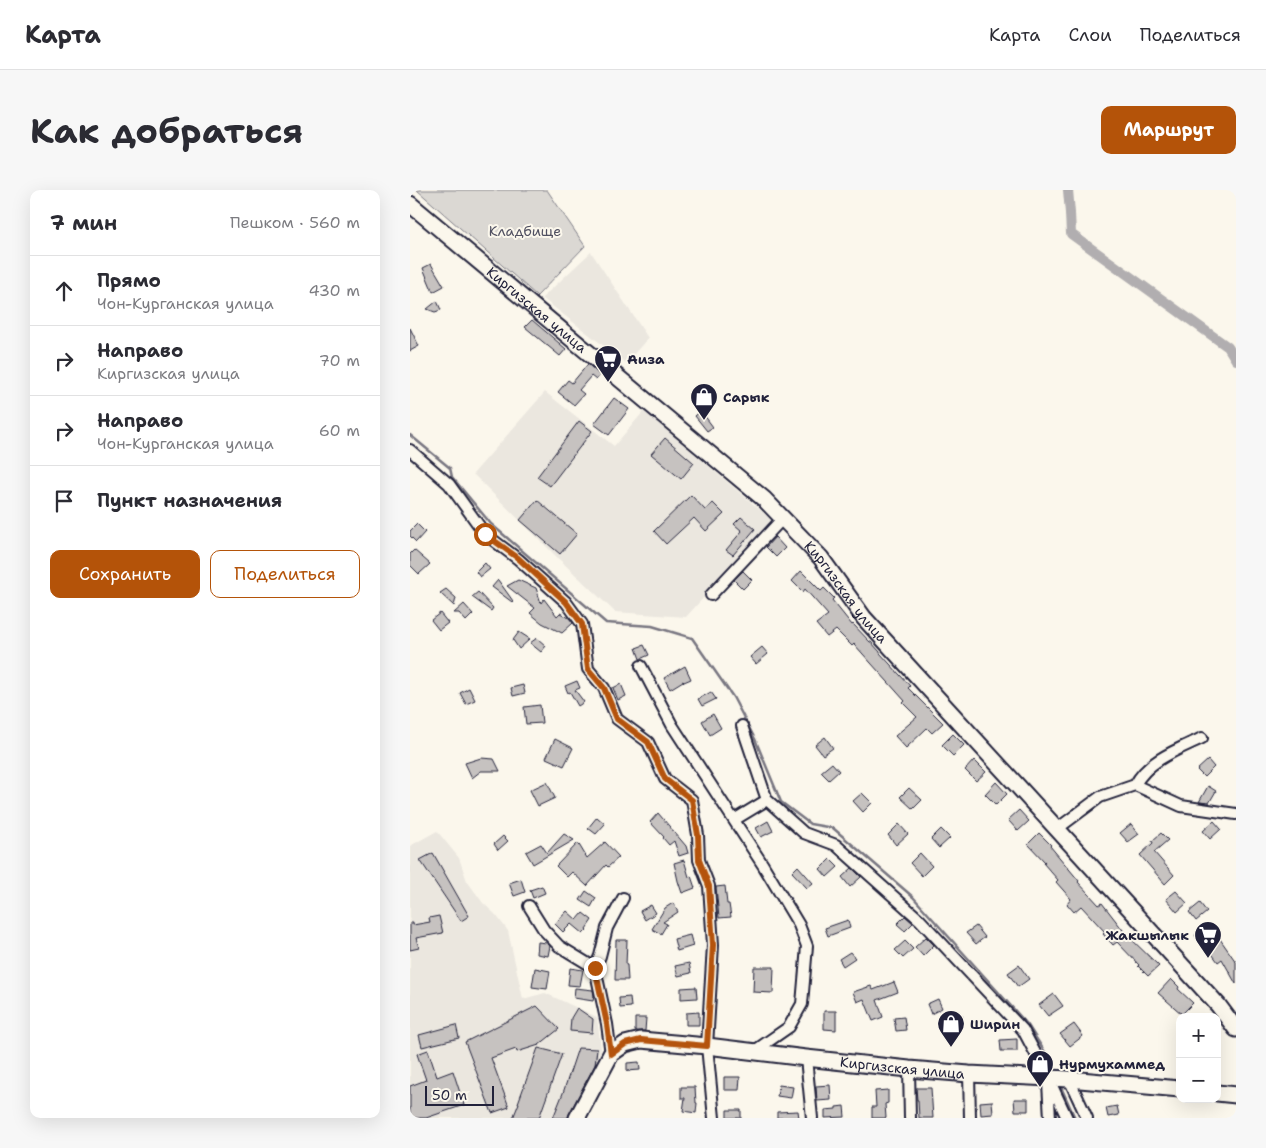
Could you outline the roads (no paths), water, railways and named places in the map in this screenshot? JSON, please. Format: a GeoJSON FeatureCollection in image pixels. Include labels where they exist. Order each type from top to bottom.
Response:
{"type":"FeatureCollection","features":[{"type":"Feature","properties":{"kind":"main road","name":"Киргизская улица"},"geometry":{"type":"LineString","coordinates":[[410,204],[764,498],[821,558],[864,618],[1218,1005],[1236,1029]]}},
{"type":"Feature","properties":{"kind":"main road","name":"Киргизская улица"},"geometry":{"type":"LineString","coordinates":[[611,1054],[625,1044],[641,1040],[909,1069],[1069,1079],[1176,1089]]}},
{"type":"Feature","properties":{"kind":"main road"},"geometry":{"type":"LineString","coordinates":[[577,1118],[611,1054]]}},
{"type":"Feature","properties":{"kind":"main road"},"geometry":{"type":"LineString","coordinates":[[1221,1093],[1236,1094]]}},
{"type":"Feature","properties":{"kind":"street"},"geometry":{"type":"LineString","coordinates":[[410,450],[448,484],[485,534],[518,558],[566,602],[582,624],[588,669],[604,688],[617,719],[648,742],[665,779],[692,800],[698,835],[699,860],[709,886],[713,945],[707,1046],[714,1118]]}},
{"type":"Feature","properties":{"kind":"street"},"geometry":{"type":"LineString","coordinates":[[711,595],[783,518]]}},
{"type":"Feature","properties":{"kind":"street"},"geometry":{"type":"LineString","coordinates":[[641,666],[672,725],[799,925],[807,946],[802,1004],[788,1027],[753,1052]]}},
{"type":"Feature","properties":{"kind":"street"},"geometry":{"type":"LineString","coordinates":[[742,726],[767,800],[804,833],[836,845],[920,920],[1023,1030],[1066,1118]]}},
{"type":"Feature","properties":{"kind":"street"},"geometry":{"type":"LineString","coordinates":[[1135,785],[1138,778],[1160,759],[1202,738]]}},
{"type":"Feature","properties":{"kind":"street"},"geometry":{"type":"LineString","coordinates":[[1057,829],[1100,797],[1135,785],[1181,806],[1236,814]]}},
{"type":"Feature","properties":{"kind":"street"},"geometry":{"type":"LineString","coordinates":[[734,820],[767,800]]}},
{"type":"Feature","properties":{"kind":"street"},"geometry":{"type":"LineString","coordinates":[[611,1054],[607,1024],[595,968],[607,928],[623,898]]}},
{"type":"Feature","properties":{"kind":"street"},"geometry":{"type":"LineString","coordinates":[[528,906],[544,930],[559,946],[595,968]]}},
{"type":"Feature","properties":{"kind":"street"},"geometry":{"type":"LineString","coordinates":[[806,1058],[812,1118]]}},
{"type":"Feature","properties":{"kind":"street"},"geometry":{"type":"LineString","coordinates":[[909,1069],[910,1118]]}},
{"type":"Feature","properties":{"kind":"street"},"geometry":{"type":"LineString","coordinates":[[969,1074],[970,1118]]}},
{"type":"Feature","properties":{"kind":"street"},"geometry":{"type":"LineString","coordinates":[[1048,1078],[1050,1118]]}},
{"type":"Feature","properties":{"kind":"street"},"geometry":{"type":"LineString","coordinates":[[1069,1079],[1087,1118]]}},
{"type":"Feature","properties":{"kind":"waterway"},"geometry":{"type":"LineString","coordinates":[[1068,190],[1071,234],[1228,347],[1236,360]]}},
{"type":"Feature","properties":{"kind":"waterway"},"geometry":{"type":"LineString","coordinates":[[410,435],[450,468],[452,477],[491,524],[606,623],[652,626],[692,638],[733,697],[755,739],[781,802],[810,824],[833,828],[913,897],[1027,1024],[1050,1060],[1055,1073]]}},
{"type":"Feature","properties":{"kind":"waterway"},"geometry":{"type":"LineString","coordinates":[[1060,1085],[1075,1118]]}},
{"type":"Feature","properties":{"kind":"place","name":"Аиза"},"geometry":{"type":"Point","coordinates":[608,383]}},
{"type":"Feature","properties":{"kind":"place","name":"Сарык"},"geometry":{"type":"Point","coordinates":[704,421]}},
{"type":"Feature","properties":{"kind":"place","name":"Жакшылык"},"geometry":{"type":"Point","coordinates":[1208,959]}},
{"type":"Feature","properties":{"kind":"place","name":"Ширин"},"geometry":{"type":"Point","coordinates":[951,1048]}},
{"type":"Feature","properties":{"kind":"place","name":"Нурмухаммед"},"geometry":{"type":"Point","coordinates":[1040,1088]}},
{"type":"Feature","properties":{"kind":"park label","name":"Кладбище"},"geometry":{"type":"Point","coordinates":[525,231]}}]}
